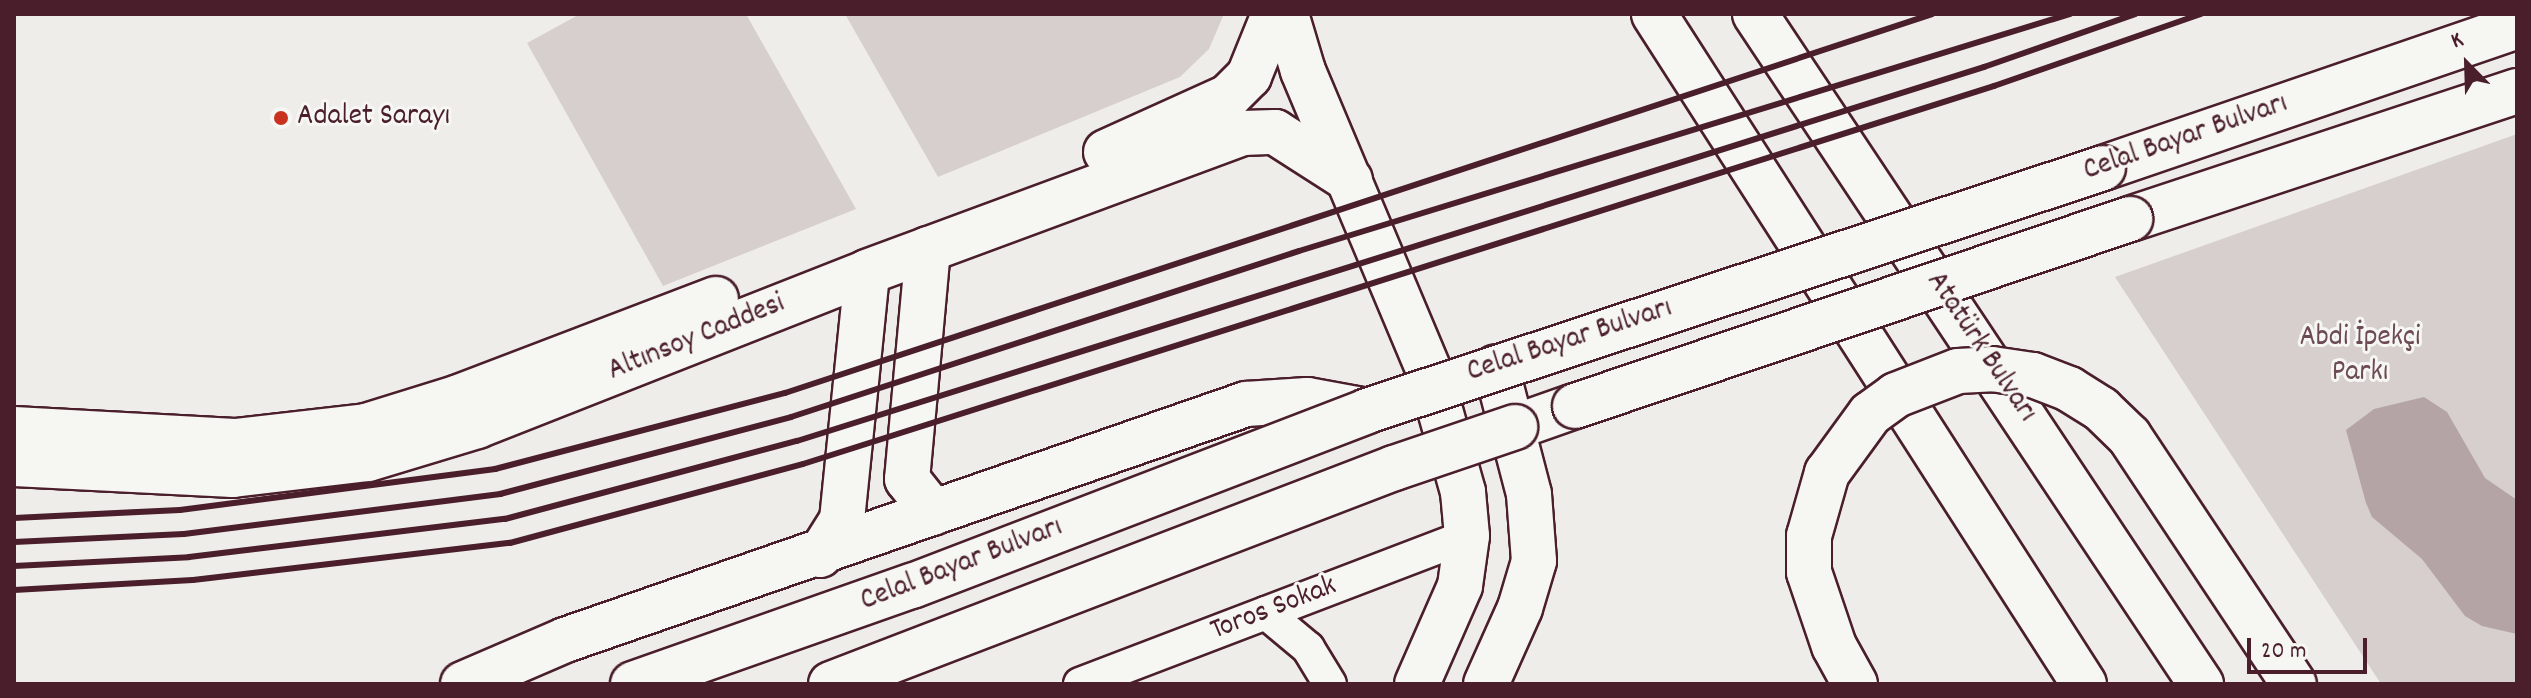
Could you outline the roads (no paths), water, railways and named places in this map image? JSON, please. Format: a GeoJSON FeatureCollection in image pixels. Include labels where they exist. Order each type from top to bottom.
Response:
{"type":"FeatureCollection","features":[{"type":"Feature","properties":{"kind":"main road","name":"Altınsoy Caddesi"},"geometry":{"type":"LineString","coordinates":[[923,236],[1153,134],[1228,97],[1249,76],[1274,14]]}},
{"type":"Feature","properties":{"kind":"main road"},"geometry":{"type":"LineString","coordinates":[[1286,14],[1303,71],[1409,323],[1448,431],[1467,536],[1460,586],[1417,684]]}},
{"type":"Feature","properties":{"kind":"main road"},"geometry":{"type":"LineString","coordinates":[[1654,14],[2084,684]]}},
{"type":"Feature","properties":{"kind":"main road","name":"Atatürk Bulvarı"},"geometry":{"type":"LineString","coordinates":[[1755,14],[2201,684]]}},
{"type":"Feature","properties":{"kind":"main road","name":"Celal Bayar Bulvarı"},"geometry":{"type":"LineString","coordinates":[[633,684],[912,586],[1367,411],[2103,168],[2517,26]]}},
{"type":"Feature","properties":{"kind":"main road","name":"Celal Bayar Bulvarı"},"geometry":{"type":"LineString","coordinates":[[831,684],[1515,427],[2517,91]]}},
{"type":"Feature","properties":{"kind":"main road","name":"Altınsoy Caddesi"},"geometry":{"type":"LineString","coordinates":[[14,429],[235,441],[366,426],[459,397],[923,236],[1243,133],[1275,132],[1350,180]]}},
{"type":"Feature","properties":{"kind":"main road"},"geometry":{"type":"LineString","coordinates":[[923,236],[907,479],[934,513]]}},
{"type":"Feature","properties":{"kind":"main road","name":"Altınsoy Caddesi"},"geometry":{"type":"LineString","coordinates":[[14,464],[233,475],[368,459],[477,426],[863,258]]}},
{"type":"Feature","properties":{"kind":"main road"},"geometry":{"type":"LineString","coordinates":[[820,555],[842,520],[863,258]]}},
{"type":"Feature","properties":{"kind":"main road"},"geometry":{"type":"LineString","coordinates":[[1486,684],[1534,561],[1529,494],[1515,427],[1496,367]]}},
{"type":"Feature","properties":{"kind":"main road"},"geometry":{"type":"LineString","coordinates":[[1855,684],[1834,646],[1809,572],[1809,536],[1827,473],[1870,414],[1896,395],[1958,371],[1992,369],[2033,375],[2069,389],[2101,409],[2129,436],[2294,684]]}},
{"type":"Feature","properties":{"kind":"main road"},"geometry":{"type":"LineString","coordinates":[[463,684],[565,640],[820,555],[1150,435],[1246,404],[1307,400],[1367,411]]}},
{"type":"Feature","properties":{"kind":"street","name":"Toros Sokak"},"geometry":{"type":"LineString","coordinates":[[1080,684],[1467,536]]}},
{"type":"Feature","properties":{"kind":"street"},"geometry":{"type":"LineString","coordinates":[[1266,613],[1308,648],[1330,684]]}},
{"type":"Feature","properties":{"kind":"railway"},"geometry":{"type":"LineString","coordinates":[[14,518],[180,510],[495,469],[785,393],[1932,14]]}},
{"type":"Feature","properties":{"kind":"railway"},"geometry":{"type":"LineString","coordinates":[[14,542],[184,534],[500,494],[791,417],[1299,251],[2070,14]]}},
{"type":"Feature","properties":{"kind":"railway"},"geometry":{"type":"LineString","coordinates":[[14,566],[189,557],[505,519],[797,441],[1984,67],[2135,14]]}},
{"type":"Feature","properties":{"kind":"railway"},"geometry":{"type":"LineString","coordinates":[[14,590],[193,580],[510,543],[803,464],[1994,86],[2201,14]]}},
{"type":"Feature","properties":{"kind":"place","name":"Adalet Sarayı"},"geometry":{"type":"Point","coordinates":[281,118]}},
{"type":"Feature","properties":{"kind":"park label","name":"Abdi İpekçi Parkı"},"geometry":{"type":"Point","coordinates":[2360,356]}}]}
